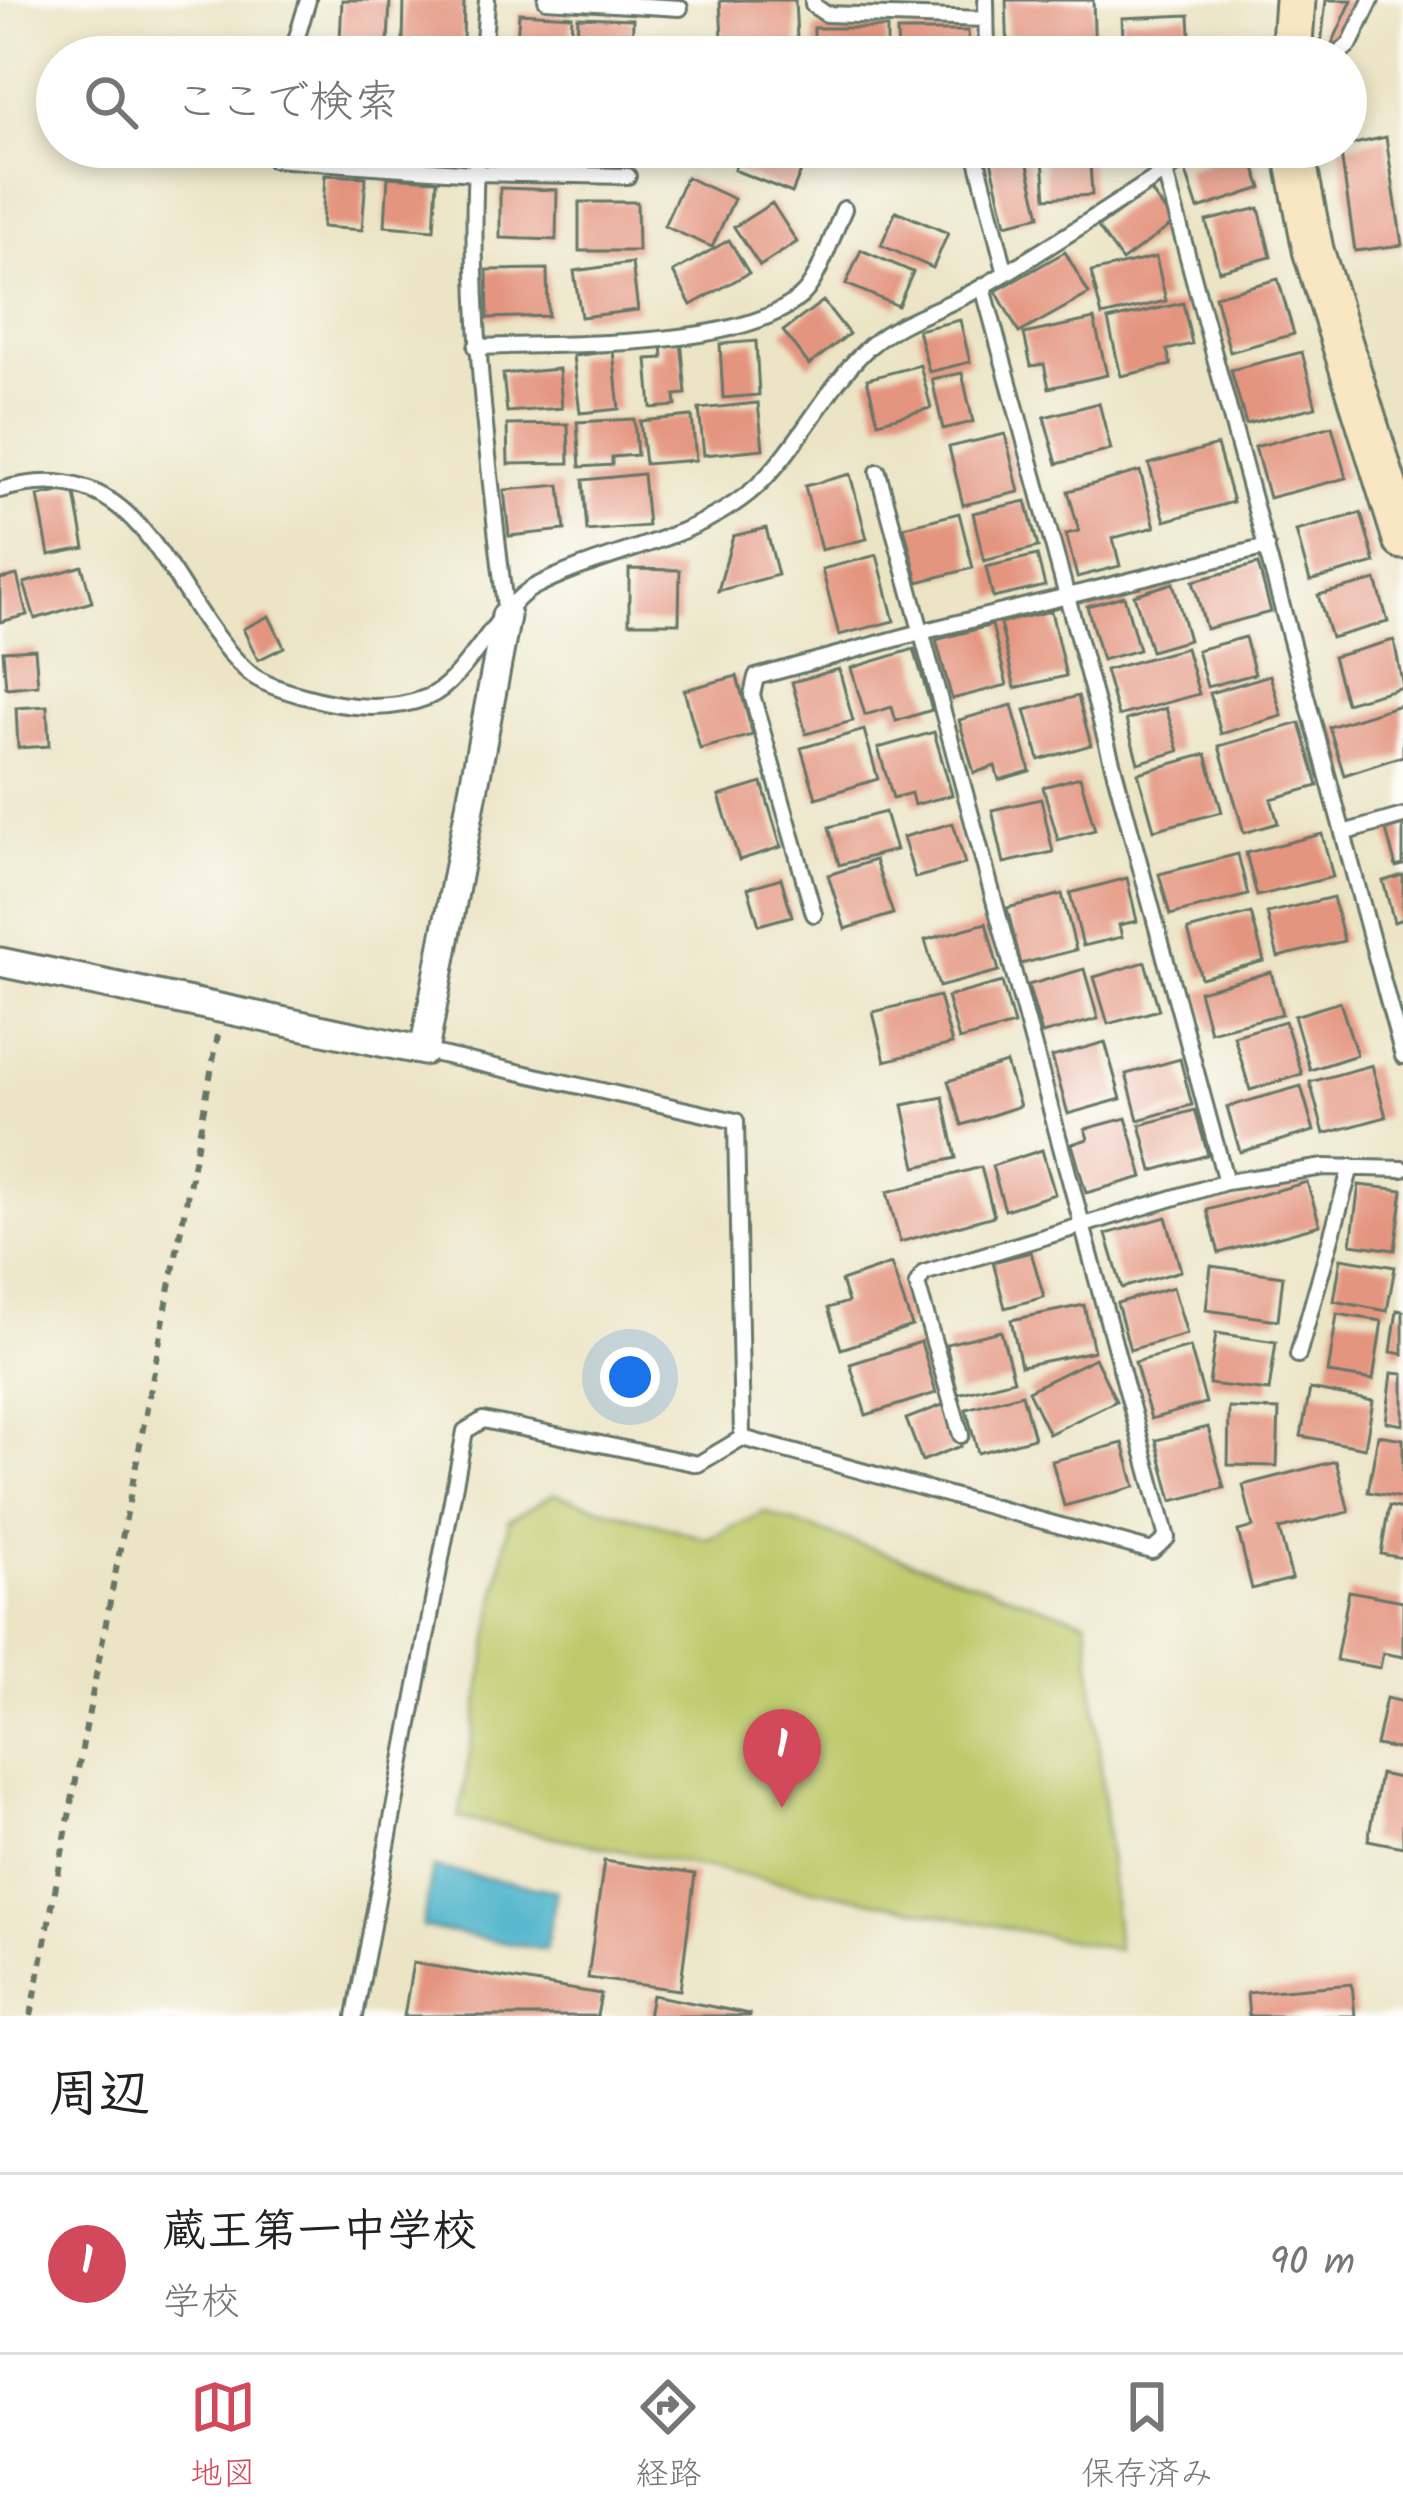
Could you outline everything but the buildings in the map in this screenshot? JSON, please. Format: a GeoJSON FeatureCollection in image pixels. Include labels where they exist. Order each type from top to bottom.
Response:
{"type":"FeatureCollection","features":[{"type":"Feature","properties":{"kind":"main road"},"geometry":{"type":"LineString","coordinates":[[1292,36],[1295,0]]}},
{"type":"Feature","properties":{"kind":"main road"},"geometry":{"type":"LineString","coordinates":[[1298,168],[1313,250],[1403,539]]}},
{"type":"Feature","properties":{"kind":"street"},"geometry":{"type":"LineString","coordinates":[[0,962],[424,1051],[506,616]]}},
{"type":"Feature","properties":{"kind":"lane"},"geometry":{"type":"LineString","coordinates":[[297,36],[308,0]]}},
{"type":"Feature","properties":{"kind":"lane"},"geometry":{"type":"LineString","coordinates":[[484,36],[487,0]]}},
{"type":"Feature","properties":{"kind":"lane"},"geometry":{"type":"LineString","coordinates":[[546,0],[680,8]]}},
{"type":"Feature","properties":{"kind":"lane"},"geometry":{"type":"LineString","coordinates":[[813,0],[826,14],[986,19]]}},
{"type":"Feature","properties":{"kind":"lane"},"geometry":{"type":"LineString","coordinates":[[986,0],[986,36]]}},
{"type":"Feature","properties":{"kind":"lane"},"geometry":{"type":"LineString","coordinates":[[1355,36],[1371,0]]}},
{"type":"Feature","properties":{"kind":"lane"},"geometry":{"type":"LineString","coordinates":[[404,168],[628,176]]}},
{"type":"Feature","properties":{"kind":"lane"},"geometry":{"type":"LineString","coordinates":[[476,168],[476,347],[506,616]]}},
{"type":"Feature","properties":{"kind":"lane"},"geometry":{"type":"LineString","coordinates":[[979,168],[1005,270]]}},
{"type":"Feature","properties":{"kind":"lane"},"geometry":{"type":"LineString","coordinates":[[0,490],[70,482],[110,498],[142,529],[216,636],[250,675],[308,698],[390,709],[434,695],[530,588],[712,519],[753,490],[870,346],[1063,240],[1171,168]]}},
{"type":"Feature","properties":{"kind":"lane"},"geometry":{"type":"LineString","coordinates":[[1165,172],[1403,1056]]}},
{"type":"Feature","properties":{"kind":"lane"},"geometry":{"type":"LineString","coordinates":[[476,347],[713,335],[766,320],[806,291],[844,209]]}},
{"type":"Feature","properties":{"kind":"lane"},"geometry":{"type":"LineString","coordinates":[[983,287],[1226,1182]]}},
{"type":"Feature","properties":{"kind":"lane"},"geometry":{"type":"LineString","coordinates":[[356,2016],[465,1431],[483,1420],[698,1464],[742,1438],[1152,1551],[1166,1538],[878,472]]}},
{"type":"Feature","properties":{"kind":"lane"},"geometry":{"type":"LineString","coordinates":[[814,914],[752,695],[756,677],[1268,547]]}},
{"type":"Feature","properties":{"kind":"lane"},"geometry":{"type":"LineString","coordinates":[[1343,833],[1403,816]]}},
{"type":"Feature","properties":{"kind":"lane"},"geometry":{"type":"LineString","coordinates":[[424,1051],[736,1121],[742,1438]]}},
{"type":"Feature","properties":{"kind":"lane"},"geometry":{"type":"LineString","coordinates":[[1298,1354],[1352,1166]]}},
{"type":"Feature","properties":{"kind":"lane"},"geometry":{"type":"LineString","coordinates":[[961,1435],[917,1284],[924,1273],[1226,1182],[1301,1169],[1403,1168]]}},
{"type":"Feature","properties":{"kind":"path"},"geometry":{"type":"LineString","coordinates":[[31,2016],[223,1008]]}},
{"type":"Feature","properties":{"kind":"green space"},"geometry":{"type":"Polygon","coordinates":[[[554,1494],[708,1539],[764,1512],[1087,1621],[1118,1950],[459,1818],[509,1520],[554,1494]]]}},
{"type":"Feature","properties":{"kind":"water"},"geometry":{"type":"Polygon","coordinates":[[[433,1868],[557,1891],[545,1950],[422,1927],[433,1868]]]}},
{"type":"Feature","properties":{"kind":"place","name":"蔵王第一中学校"},"geometry":{"type":"Point","coordinates":[782,1808]}}]}
